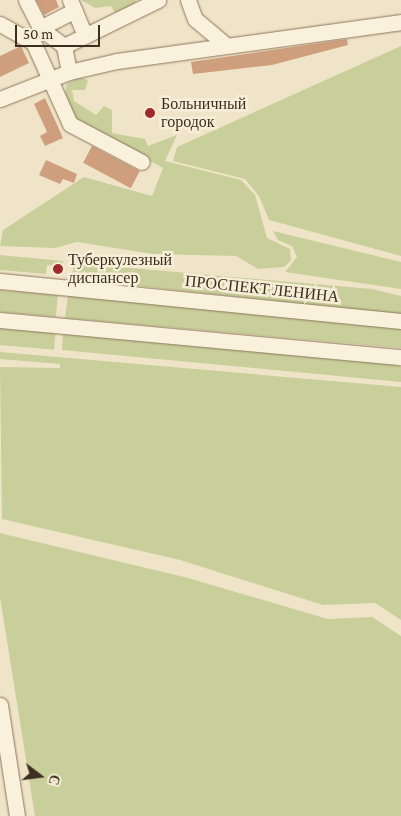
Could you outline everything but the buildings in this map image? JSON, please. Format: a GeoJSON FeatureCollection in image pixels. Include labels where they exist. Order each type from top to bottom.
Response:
{"type":"FeatureCollection","features":[{"type":"Feature","properties":{"kind":"street"},"geometry":{"type":"LineString","coordinates":[[26,0],[45,32],[64,46],[69,72]]}},
{"type":"Feature","properties":{"kind":"street"},"geometry":{"type":"LineString","coordinates":[[64,46],[158,0]]}},
{"type":"Feature","properties":{"kind":"street"},"geometry":{"type":"LineString","coordinates":[[188,0],[195,18],[226,45]]}},
{"type":"Feature","properties":{"kind":"street"},"geometry":{"type":"LineString","coordinates":[[33,42],[73,5],[85,36]]}},
{"type":"Feature","properties":{"kind":"street"},"geometry":{"type":"LineString","coordinates":[[0,99],[69,72],[226,45],[401,22]]}},
{"type":"Feature","properties":{"kind":"street"},"geometry":{"type":"LineString","coordinates":[[0,24],[33,42],[48,80],[70,124],[142,162]]}},
{"type":"Feature","properties":{"kind":"street","name":"ПРОСПЕКТ ЛЕНИНА"},"geometry":{"type":"LineString","coordinates":[[0,281],[401,321]]}},
{"type":"Feature","properties":{"kind":"street"},"geometry":{"type":"LineString","coordinates":[[0,320],[401,357]]}},
{"type":"Feature","properties":{"kind":"street"},"geometry":{"type":"LineString","coordinates":[[0,705],[17,816]]}},
{"type":"Feature","properties":{"kind":"green space"},"geometry":{"type":"Polygon","coordinates":[[[81,0],[135,0],[136,2],[116,15],[111,6],[95,8],[81,0]]]}},
{"type":"Feature","properties":{"kind":"green space"},"geometry":{"type":"Polygon","coordinates":[[[401,46],[401,256],[269,220],[259,196],[245,179],[173,161],[177,147],[401,46]]]}},
{"type":"Feature","properties":{"kind":"green space"},"geometry":{"type":"Polygon","coordinates":[[[79,77],[88,80],[85,90],[72,90],[74,101],[96,115],[104,106],[112,110],[112,133],[145,139],[148,146],[177,135],[165,161],[241,180],[255,195],[267,238],[290,249],[291,260],[284,267],[258,269],[236,256],[153,254],[77,242],[55,248],[0,246],[3,230],[84,177],[152,196],[163,168],[81,124],[69,111],[64,96],[67,84],[79,77]]]}},
{"type":"Feature","properties":{"kind":"green space"},"geometry":{"type":"Polygon","coordinates":[[[273,231],[401,262],[401,289],[285,272],[297,257],[292,246],[278,240],[273,231]]]}},
{"type":"Feature","properties":{"kind":"green space"},"geometry":{"type":"Polygon","coordinates":[[[0,255],[63,261],[62,267],[47,265],[46,274],[0,270],[0,255]]]}},
{"type":"Feature","properties":{"kind":"green space"},"geometry":{"type":"Polygon","coordinates":[[[74,263],[372,289],[401,296],[401,315],[72,277],[74,263]]]}},
{"type":"Feature","properties":{"kind":"green space"},"geometry":{"type":"Polygon","coordinates":[[[0,290],[58,295],[56,317],[0,312],[0,290]]]}},
{"type":"Feature","properties":{"kind":"green space"},"geometry":{"type":"Polygon","coordinates":[[[68,295],[373,324],[401,329],[401,348],[65,318],[68,295]]]}},
{"type":"Feature","properties":{"kind":"green space"},"geometry":{"type":"Polygon","coordinates":[[[0,325],[56,330],[54,350],[0,345],[0,325]]]}},
{"type":"Feature","properties":{"kind":"green space"},"geometry":{"type":"Polygon","coordinates":[[[63,332],[384,362],[401,367],[401,382],[62,350],[63,332]]]}},
{"type":"Feature","properties":{"kind":"green space"},"geometry":{"type":"Polygon","coordinates":[[[0,352],[401,387],[401,620],[375,603],[323,605],[180,560],[2,519],[0,367],[60,368],[60,364],[0,359],[0,352]]]}},
{"type":"Feature","properties":{"kind":"green space"},"geometry":{"type":"Polygon","coordinates":[[[0,533],[188,578],[328,619],[372,617],[401,636],[401,816],[35,816],[0,597],[0,533]]]}},
{"type":"Feature","properties":{"kind":"place","name":"Больничный городок"},"geometry":{"type":"Point","coordinates":[150,113]}},
{"type":"Feature","properties":{"kind":"place","name":"Туберкулезный диспансер"},"geometry":{"type":"Point","coordinates":[58,269]}}]}
